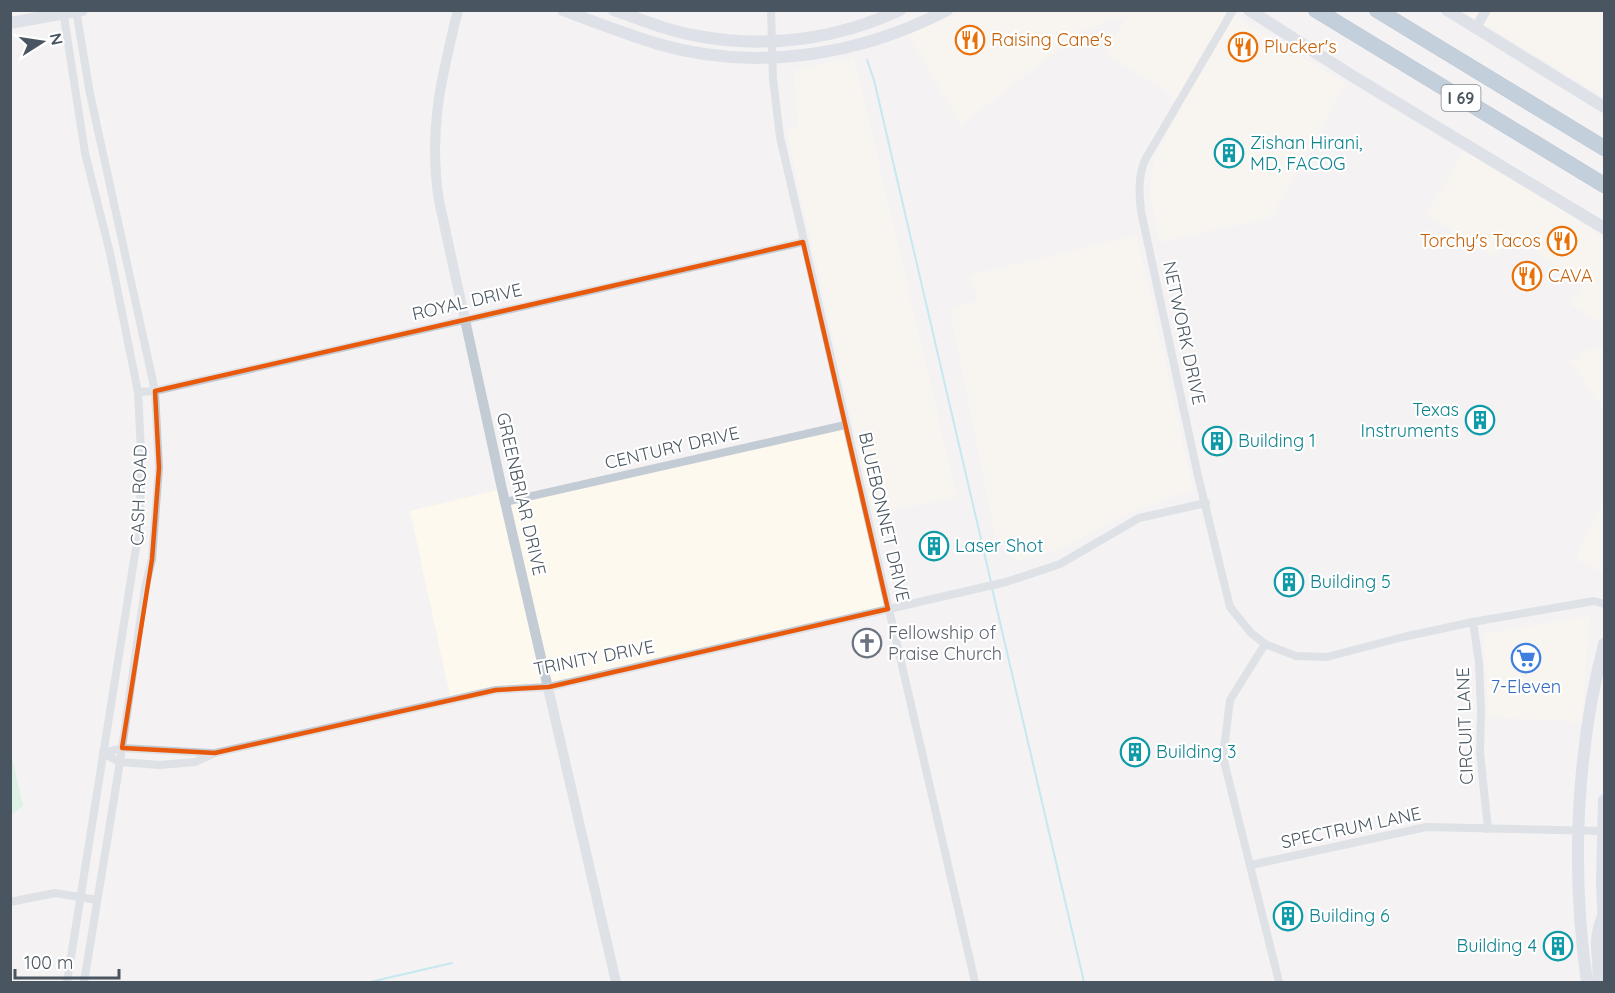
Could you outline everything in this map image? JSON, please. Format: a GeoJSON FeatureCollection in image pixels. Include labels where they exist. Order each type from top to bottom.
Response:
{"type":"FeatureCollection","features":[{"type":"Feature","properties":{"kind":"highway","name":"I 69"},"geometry":{"type":"LineString","coordinates":[[1316,10],[1605,185]]}},
{"type":"Feature","properties":{"kind":"highway","name":"I 69"},"geometry":{"type":"LineString","coordinates":[[1377,10],[1605,148]]}},
{"type":"Feature","properties":{"kind":"main road"},"geometry":{"type":"LineString","coordinates":[[563,10],[658,44],[712,54],[772,57],[803,56],[862,45],[884,38],[942,12]]}},
{"type":"Feature","properties":{"kind":"main road"},"geometry":{"type":"LineString","coordinates":[[615,30],[617,11],[696,36],[736,41],[804,39],[853,29],[900,10]]}},
{"type":"Feature","properties":{"kind":"main road"},"geometry":{"type":"LineString","coordinates":[[1249,10],[1354,77],[1605,228]]}},
{"type":"Feature","properties":{"kind":"main road"},"geometry":{"type":"LineString","coordinates":[[10,23],[72,11]]}},
{"type":"Feature","properties":{"kind":"main road"},"geometry":{"type":"LineString","coordinates":[[1456,12],[1476,28],[1605,107]]}},
{"type":"Feature","properties":{"kind":"main road"},"geometry":{"type":"LineString","coordinates":[[692,51],[696,36]]}},
{"type":"Feature","properties":{"kind":"main road"},"geometry":{"type":"LineString","coordinates":[[1587,982],[1579,897],[1580,795],[1587,730],[1605,644]]}},
{"type":"Feature","properties":{"kind":"main road"},"geometry":{"type":"LineString","coordinates":[[1605,800],[1602,831],[1605,928]]}},
{"type":"Feature","properties":{"kind":"main road"},"geometry":{"type":"LineString","coordinates":[[1598,982],[1595,942],[1604,914]]}},
{"type":"Feature","properties":{"kind":"street","name":"GREENBRIAR DRIVE"},"geometry":{"type":"LineString","coordinates":[[458,10],[439,91],[435,161],[439,201],[616,982]]}},
{"type":"Feature","properties":{"kind":"street","name":"BLUEBONNET DRIVE"},"geometry":{"type":"LineString","coordinates":[[771,10],[772,57],[780,137],[975,982]]}},
{"type":"Feature","properties":{"kind":"street","name":"NETWORK DRIVE"},"geometry":{"type":"LineString","coordinates":[[1233,10],[1145,160],[1140,173],[1139,190],[1141,211],[1198,476],[1230,607],[1251,633],[1265,644],[1296,656],[1328,657],[1403,637],[1473,622],[1594,601],[1605,604]]}},
{"type":"Feature","properties":{"kind":"street"},"geometry":{"type":"LineString","coordinates":[[1476,28],[1486,10]]}},
{"type":"Feature","properties":{"kind":"street","name":"CASH ROAD"},"geometry":{"type":"LineString","coordinates":[[72,11],[155,391],[159,468],[152,559],[145,588],[120,762],[84,982]]}},
{"type":"Feature","properties":{"kind":"street","name":"CASH ROAD"},"geometry":{"type":"LineString","coordinates":[[67,982],[138,536],[140,502],[138,392],[110,253],[85,153],[72,11]]}},
{"type":"Feature","properties":{"kind":"street","name":"ROYAL DRIVE"},"geometry":{"type":"LineString","coordinates":[[138,392],[155,391],[803,242]]}},
{"type":"Feature","properties":{"kind":"street"},"geometry":{"type":"LineString","coordinates":[[110,253],[126,250]]}},
{"type":"Feature","properties":{"kind":"street","name":"CENTURY DRIVE"},"geometry":{"type":"LineString","coordinates":[[506,502],[846,425]]}},
{"type":"Feature","properties":{"kind":"street"},"geometry":{"type":"LineString","coordinates":[[140,502],[157,503]]}},
{"type":"Feature","properties":{"kind":"street","name":"TRINITY DRIVE"},"geometry":{"type":"LineString","coordinates":[[103,753],[120,762],[160,765],[195,762],[215,753],[496,690],[549,687],[1006,582],[1060,564],[1139,518],[1206,503]]}},
{"type":"Feature","properties":{"kind":"street"},"geometry":{"type":"LineString","coordinates":[[129,585],[145,588]]}},
{"type":"Feature","properties":{"kind":"street","name":"CIRCUIT LANE"},"geometry":{"type":"LineString","coordinates":[[1473,622],[1479,663],[1480,753],[1488,829]]}},
{"type":"Feature","properties":{"kind":"street"},"geometry":{"type":"LineString","coordinates":[[1265,644],[1230,700],[1223,757],[1279,982]]}},
{"type":"Feature","properties":{"kind":"street","name":"TRINITY DRIVE"},"geometry":{"type":"LineString","coordinates":[[103,753],[122,748],[215,753]]}},
{"type":"Feature","properties":{"kind":"street","name":"SPECTRUM LANE"},"geometry":{"type":"LineString","coordinates":[[1251,866],[1426,827],[1602,831]]}},
{"type":"Feature","properties":{"kind":"street"},"geometry":{"type":"LineString","coordinates":[[10,902],[55,893],[97,900]]}},
{"type":"Feature","properties":{"kind":"highlighted area"},"geometry":{"type":"Polygon","coordinates":[[[803,242],[888,609],[549,687],[496,690],[215,753],[122,748],[152,559],[159,468],[155,391],[803,242]]]}},
{"type":"Feature","properties":{"kind":"shaded area"},"geometry":{"type":"Polygon","coordinates":[[[963,11],[1226,11],[1346,83],[1271,218],[1160,242],[1150,194],[1154,160],[1181,107],[1166,91],[1106,54],[1126,18],[1107,21],[1083,31],[961,125],[907,33],[963,11]]]}},
{"type":"Feature","properties":{"kind":"shaded area"},"geometry":{"type":"Polygon","coordinates":[[[1462,11],[1604,11],[1604,97],[1462,11]]]}},
{"type":"Feature","properties":{"kind":"shaded area"},"geometry":{"type":"Polygon","coordinates":[[[854,57],[957,497],[873,514],[786,130],[798,128],[794,70],[854,57]]]}},
{"type":"Feature","properties":{"kind":"shaded area"},"geometry":{"type":"Polygon","coordinates":[[[1467,147],[1604,238],[1604,326],[1571,305],[1583,285],[1568,272],[1509,236],[1496,257],[1426,215],[1467,147]]]}},
{"type":"Feature","properties":{"kind":"shaded area"},"geometry":{"type":"Polygon","coordinates":[[[1137,235],[1193,490],[1127,513],[1061,549],[1016,561],[995,536],[950,310],[978,300],[970,275],[1137,235]]]}},
{"type":"Feature","properties":{"kind":"shaded area"},"geometry":{"type":"Polygon","coordinates":[[[1604,347],[1604,411],[1569,359],[1582,358],[1581,352],[1604,347]]]}},
{"type":"Feature","properties":{"kind":"shaded area"},"geometry":{"type":"Polygon","coordinates":[[[845,425],[888,609],[549,687],[451,700],[410,511],[502,489],[505,502],[845,425]]]}},
{"type":"Feature","properties":{"kind":"shaded area"},"geometry":{"type":"Polygon","coordinates":[[[1604,497],[1604,573],[1576,560],[1604,497]]]}},
{"type":"Feature","properties":{"kind":"shaded area"},"geometry":{"type":"Polygon","coordinates":[[[1589,616],[1582,722],[1489,717],[1483,634],[1589,616]]]}},
{"type":"Feature","properties":{"kind":"green space"},"geometry":{"type":"Polygon","coordinates":[[[10,748],[23,806],[11,815],[10,815],[10,748]]]}},
{"type":"Feature","properties":{"kind":"waterway"},"geometry":{"type":"LineString","coordinates":[[867,60],[874,80],[991,582]]}},
{"type":"Feature","properties":{"kind":"waterway"},"geometry":{"type":"LineString","coordinates":[[992,588],[1084,982]]}},
{"type":"Feature","properties":{"kind":"waterway"},"geometry":{"type":"LineString","coordinates":[[370,982],[452,963]]}},
{"type":"Feature","properties":{"kind":"place","name":"Raising Cane's"},"geometry":{"type":"Point","coordinates":[970,40]}},
{"type":"Feature","properties":{"kind":"place","name":"Plucker's"},"geometry":{"type":"Point","coordinates":[1243,47]}},
{"type":"Feature","properties":{"kind":"place","name":"Zishan Hirani, MD, FACOG"},"geometry":{"type":"Point","coordinates":[1229,153]}},
{"type":"Feature","properties":{"kind":"place","name":"Torchy's Tacos"},"geometry":{"type":"Point","coordinates":[1562,241]}},
{"type":"Feature","properties":{"kind":"place","name":"CAVA"},"geometry":{"type":"Point","coordinates":[1527,276]}},
{"type":"Feature","properties":{"kind":"place","name":"Texas Instruments"},"geometry":{"type":"Point","coordinates":[1480,420]}},
{"type":"Feature","properties":{"kind":"place","name":"Building 1"},"geometry":{"type":"Point","coordinates":[1217,441]}},
{"type":"Feature","properties":{"kind":"place","name":"Laser Shot"},"geometry":{"type":"Point","coordinates":[934,546]}},
{"type":"Feature","properties":{"kind":"place","name":"Building 5"},"geometry":{"type":"Point","coordinates":[1289,582]}},
{"type":"Feature","properties":{"kind":"place","name":"Fellowship of Praise Church"},"geometry":{"type":"Point","coordinates":[867,643]}},
{"type":"Feature","properties":{"kind":"place","name":"7-Eleven"},"geometry":{"type":"Point","coordinates":[1526,658]}},
{"type":"Feature","properties":{"kind":"place","name":"Building 3"},"geometry":{"type":"Point","coordinates":[1135,752]}},
{"type":"Feature","properties":{"kind":"place","name":"Building 6"},"geometry":{"type":"Point","coordinates":[1288,916]}},
{"type":"Feature","properties":{"kind":"place","name":"Building 4"},"geometry":{"type":"Point","coordinates":[1558,946]}}]}
